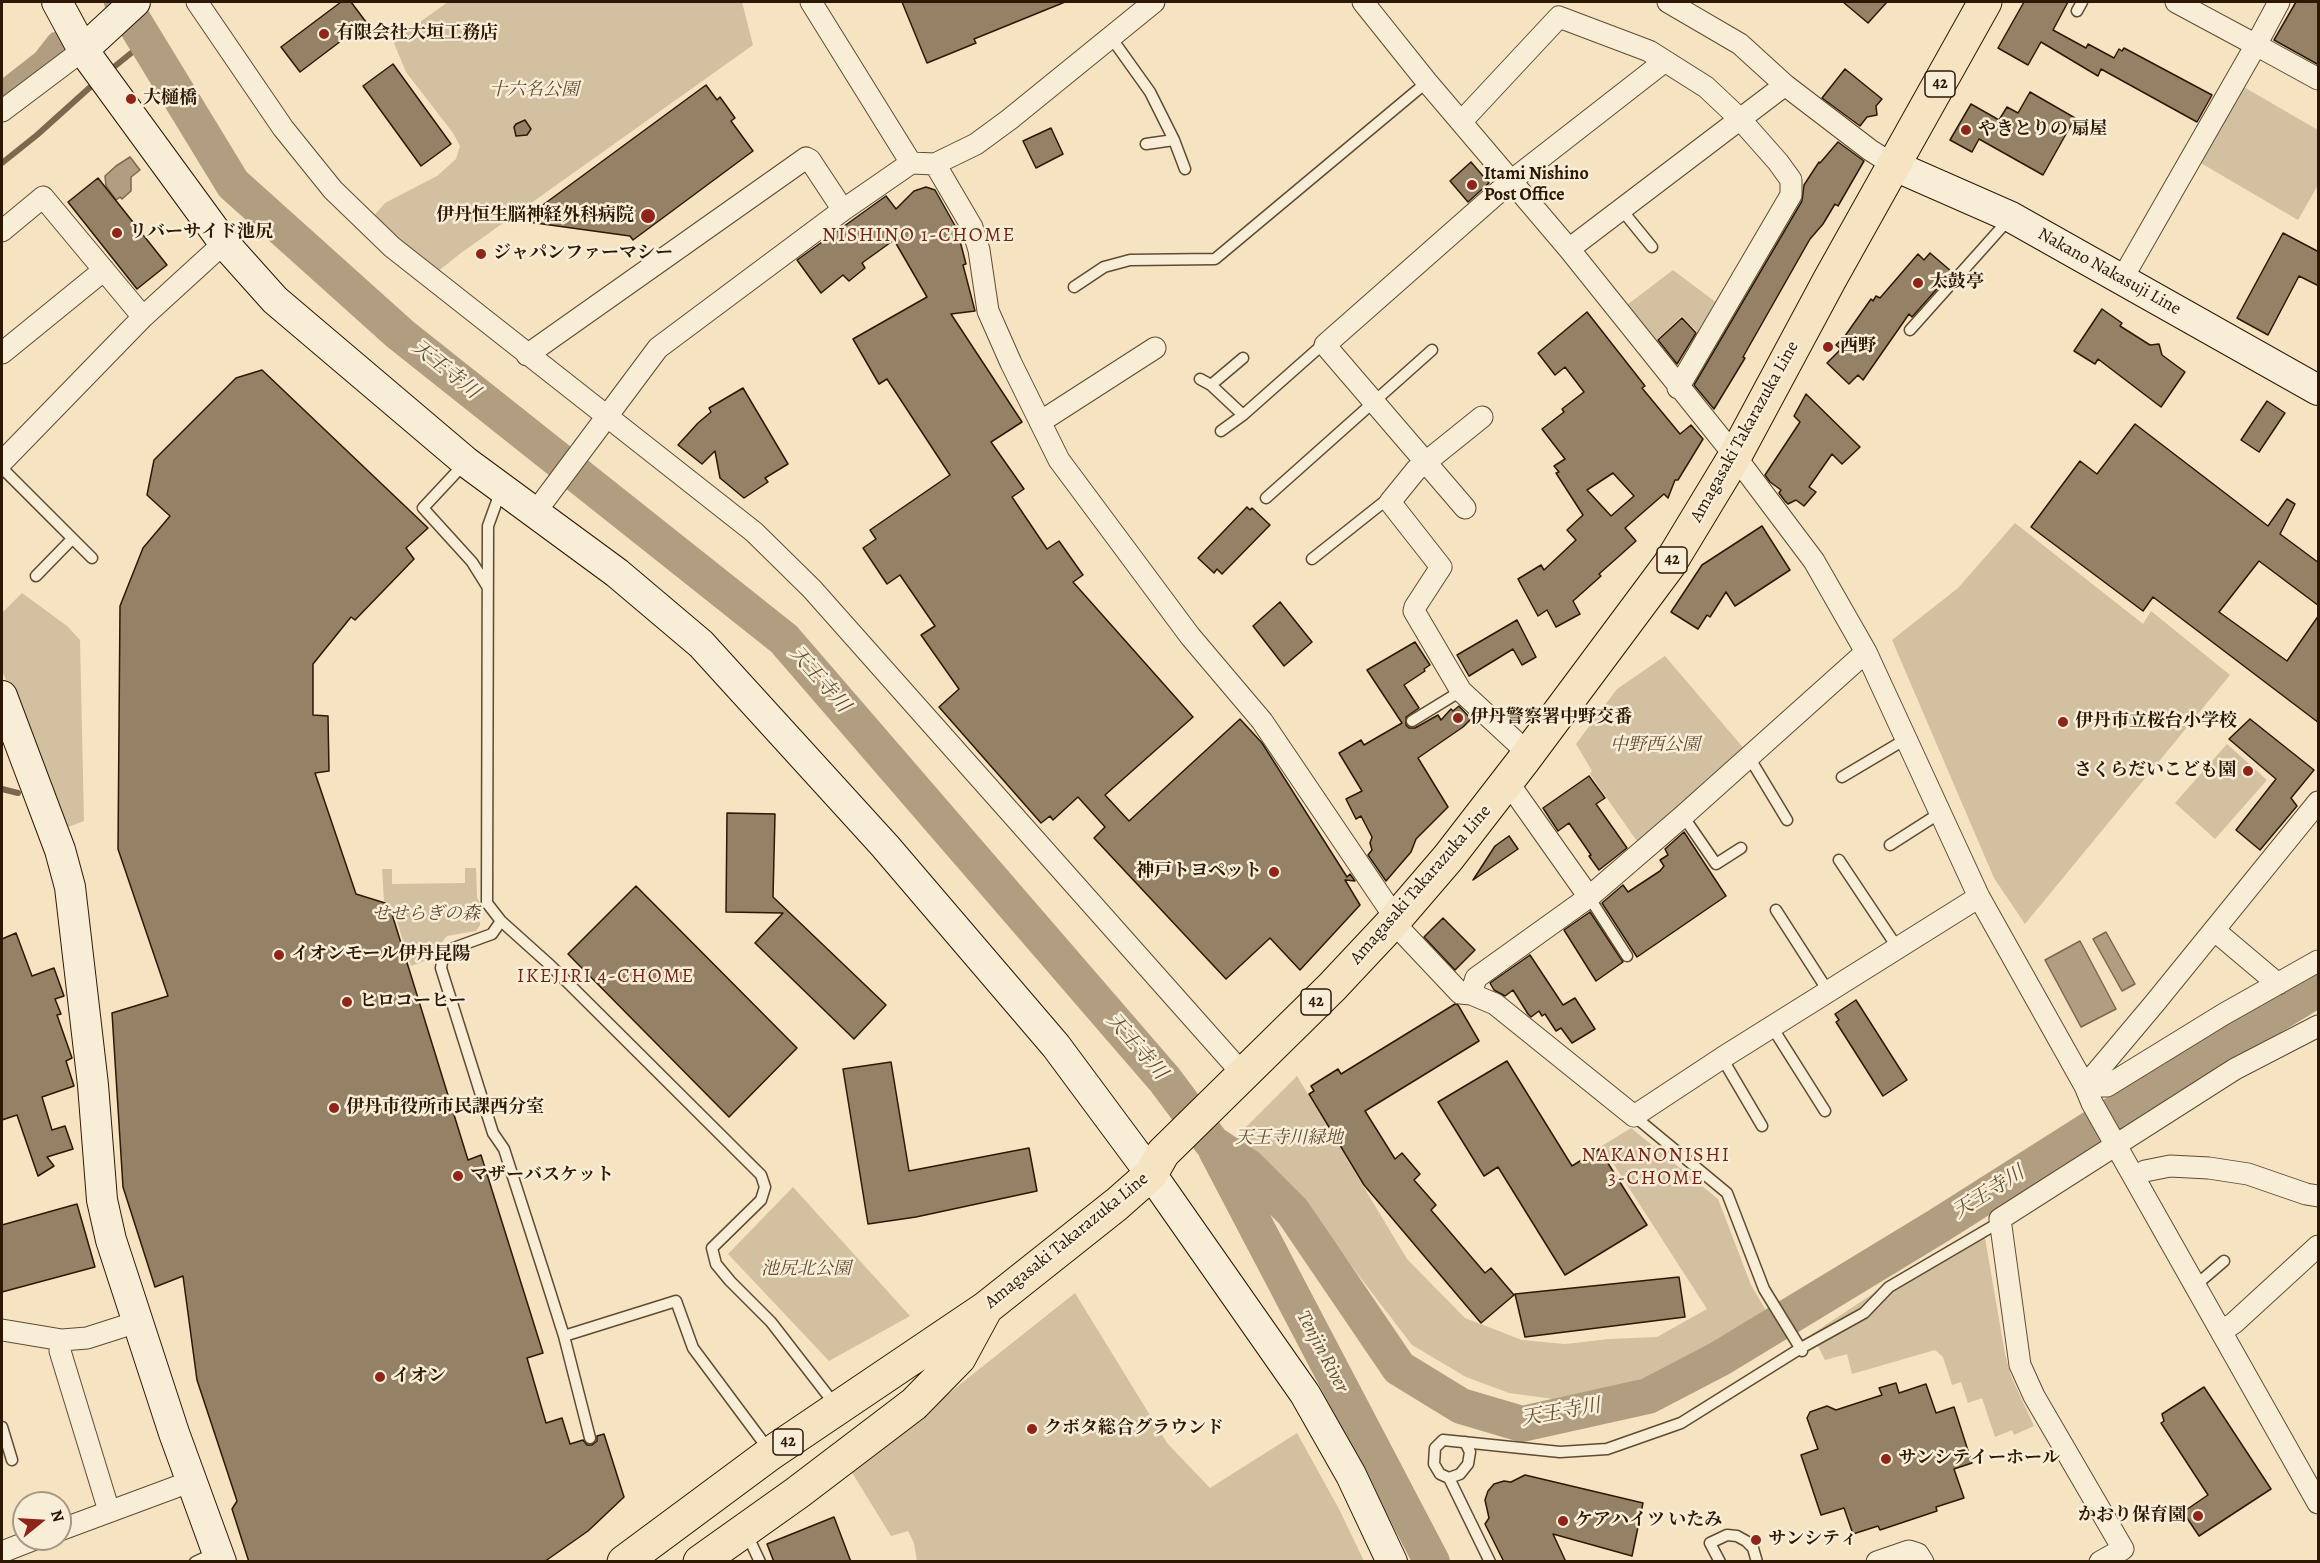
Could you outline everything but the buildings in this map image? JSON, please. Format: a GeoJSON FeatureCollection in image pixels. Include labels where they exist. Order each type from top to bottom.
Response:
{"type":"FeatureCollection","features":[{"type":"Feature","properties":{"kind":"main road","name":"Amagasaki Takarazuka Line"},"geometry":{"type":"LineString","coordinates":[[624,1562],[771,1453],[986,1308],[1117,1204],[1238,1078],[1332,987],[1394,920],[1448,858],[1508,782],[1669,565],[1735,456],[1824,289],[1985,2]]}},
{"type":"Feature","properties":{"kind":"main road","name":"42"},"geometry":{"type":"LineString","coordinates":[[700,1562],[914,1404],[959,1358],[986,1308]]}},
{"type":"Feature","properties":{"kind":"street"},"geometry":{"type":"LineString","coordinates":[[57,2],[90,43],[224,243],[275,300],[466,462],[501,490],[539,508],[701,644],[885,846],[1157,1163],[1305,1394],[1351,1475],[1392,1562]]}},
{"type":"Feature","properties":{"kind":"street"},"geometry":{"type":"LineString","coordinates":[[2,111],[90,43],[135,2]]}},
{"type":"Feature","properties":{"kind":"street"},"geometry":{"type":"LineString","coordinates":[[197,2],[283,128],[333,189],[392,247],[606,419],[754,532],[812,589],[1238,1078]]}},
{"type":"Feature","properties":{"kind":"street"},"geometry":{"type":"LineString","coordinates":[[811,2],[911,164]]}},
{"type":"Feature","properties":{"kind":"street"},"geometry":{"type":"LineString","coordinates":[[539,508],[658,348],[843,210],[911,164],[935,164],[976,144],[1154,2]]}},
{"type":"Feature","properties":{"kind":"street"},"geometry":{"type":"LineString","coordinates":[[1363,2],[1427,82],[1569,249],[1678,388],[1735,456],[1814,561],[1866,652],[1979,897],[2319,1503]]}},
{"type":"Feature","properties":{"kind":"street"},"geometry":{"type":"LineString","coordinates":[[1668,2],[1740,44],[1785,85],[1870,150],[1895,166]]}},
{"type":"Feature","properties":{"kind":"street"},"geometry":{"type":"LineString","coordinates":[[2176,2],[2319,79]]}},
{"type":"Feature","properties":{"kind":"street"},"geometry":{"type":"LineString","coordinates":[[2122,279],[2279,2]]}},
{"type":"Feature","properties":{"kind":"street"},"geometry":{"type":"LineString","coordinates":[[1461,122],[1559,17],[1649,51],[1706,87],[1740,119],[1791,180],[1791,195],[1678,388]]}},
{"type":"Feature","properties":{"kind":"street"},"geometry":{"type":"LineString","coordinates":[[1465,508],[1325,345],[1511,181],[1665,61]]}},
{"type":"Feature","properties":{"kind":"street"},"geometry":{"type":"LineString","coordinates":[[1569,249],[1785,85]]}},
{"type":"Feature","properties":{"kind":"street"},"geometry":{"type":"LineString","coordinates":[[527,355],[806,158],[810,160],[843,210]]}},
{"type":"Feature","properties":{"kind":"street"},"geometry":{"type":"LineString","coordinates":[[935,164],[972,227],[980,250],[988,311],[1059,460],[1190,636],[1262,721],[1394,920],[1460,993],[1471,994],[1494,1004],[1634,1116],[1722,1058],[1979,897]]}},
{"type":"Feature","properties":{"kind":"street","name":"Nakano Nakasuji Line"},"geometry":{"type":"LineString","coordinates":[[1895,166],[2011,217],[2319,390]]}},
{"type":"Feature","properties":{"kind":"street"},"geometry":{"type":"LineString","coordinates":[[2,231],[44,197],[143,317]]}},
{"type":"Feature","properties":{"kind":"street"},"geometry":{"type":"LineString","coordinates":[[6,447],[224,243]]}},
{"type":"Feature","properties":{"kind":"street"},"geometry":{"type":"LineString","coordinates":[[2,353],[104,270]]}},
{"type":"Feature","properties":{"kind":"street"},"geometry":{"type":"LineString","coordinates":[[1040,422],[1140,363],[1155,348]]}},
{"type":"Feature","properties":{"kind":"street"},"geometry":{"type":"LineString","coordinates":[[1482,417],[1416,470],[1390,502],[1441,567],[1414,611],[1461,691],[1529,753]]}},
{"type":"Feature","properties":{"kind":"street"},"geometry":{"type":"LineString","coordinates":[[1471,994],[1476,978],[1588,897],[1749,757],[1814,693],[1866,652]]}},
{"type":"Feature","properties":{"kind":"street"},"geometry":{"type":"LineString","coordinates":[[5,713],[60,850],[70,886],[93,1085],[102,1200],[111,1240],[174,1434],[192,1481],[212,1558]]}},
{"type":"Feature","properties":{"kind":"street"},"geometry":{"type":"LineString","coordinates":[[1508,782],[1588,897]]}},
{"type":"Feature","properties":{"kind":"street"},"geometry":{"type":"LineString","coordinates":[[2088,1094],[2214,930],[2319,802]]}},
{"type":"Feature","properties":{"kind":"street"},"geometry":{"type":"LineString","coordinates":[[2214,930],[2278,984]]}},
{"type":"Feature","properties":{"kind":"street"},"geometry":{"type":"LineString","coordinates":[[2088,1094],[2107,1086],[2319,961]]}},
{"type":"Feature","properties":{"kind":"street"},"geometry":{"type":"LineString","coordinates":[[2100,1562],[2126,1555],[2034,1396],[2020,1365],[2000,1219],[2115,1142],[2235,1069],[2319,1026]]}},
{"type":"Feature","properties":{"kind":"street"},"geometry":{"type":"LineString","coordinates":[[2135,1177],[2145,1171],[2170,1166],[2209,1168],[2248,1174],[2319,1196]]}},
{"type":"Feature","properties":{"kind":"street"},"geometry":{"type":"LineString","coordinates":[[2222,1331],[2234,1323],[2319,1246]]}},
{"type":"Feature","properties":{"kind":"street"},"geometry":{"type":"LineString","coordinates":[[2,1330],[62,1340],[87,1338],[137,1322]]}},
{"type":"Feature","properties":{"kind":"street"},"geometry":{"type":"LineString","coordinates":[[62,1340],[60,1351],[109,1511]]}},
{"type":"Feature","properties":{"kind":"street"},"geometry":{"type":"LineString","coordinates":[[72,1525],[192,1481]]}},
{"type":"Feature","properties":{"kind":"street"},"geometry":{"type":"LineString","coordinates":[[1877,1562],[1909,1551],[1918,1554],[1923,1562]]}},
{"type":"Feature","properties":{"kind":"lane"},"geometry":{"type":"LineString","coordinates":[[1110,36],[1150,92],[1174,140],[1185,169]]}},
{"type":"Feature","properties":{"kind":"lane"},"geometry":{"type":"LineString","coordinates":[[1074,287],[1104,267],[1130,260],[1215,259],[1427,82]]}},
{"type":"Feature","properties":{"kind":"lane"},"geometry":{"type":"LineString","coordinates":[[1146,144],[1174,140]]}},
{"type":"Feature","properties":{"kind":"lane"},"geometry":{"type":"LineString","coordinates":[[1621,209],[1652,247]]}},
{"type":"Feature","properties":{"kind":"lane"},"geometry":{"type":"LineString","coordinates":[[1910,330],[2011,217]]}},
{"type":"Feature","properties":{"kind":"lane"},"geometry":{"type":"LineString","coordinates":[[1221,430],[1243,415],[1321,346],[1325,345]]}},
{"type":"Feature","properties":{"kind":"lane"},"geometry":{"type":"LineString","coordinates":[[1266,498],[1432,350]]}},
{"type":"Feature","properties":{"kind":"lane"},"geometry":{"type":"LineString","coordinates":[[1211,385],[1243,358]]}},
{"type":"Feature","properties":{"kind":"lane"},"geometry":{"type":"LineString","coordinates":[[1200,379],[1211,385],[1243,415]]}},
{"type":"Feature","properties":{"kind":"lane"},"geometry":{"type":"LineString","coordinates":[[466,462],[423,508],[472,562],[487,586]]}},
{"type":"Feature","properties":{"kind":"lane"},"geometry":{"type":"LineString","coordinates":[[2,468],[92,558]]}},
{"type":"Feature","properties":{"kind":"lane"},"geometry":{"type":"LineString","coordinates":[[501,490],[488,526],[487,903],[501,921],[550,965],[761,1175],[765,1187],[761,1200],[712,1248],[716,1264],[771,1322],[838,1409]]}},
{"type":"Feature","properties":{"kind":"lane"},"geometry":{"type":"LineString","coordinates":[[1312,559],[1384,501],[1390,502]]}},
{"type":"Feature","properties":{"kind":"lane"},"geometry":{"type":"LineString","coordinates":[[36,576],[72,539]]}},
{"type":"Feature","properties":{"kind":"lane"},"geometry":{"type":"LineString","coordinates":[[1412,721],[1461,691]]}},
{"type":"Feature","properties":{"kind":"lane"},"geometry":{"type":"LineString","coordinates":[[1842,777],[1906,739]]}},
{"type":"Feature","properties":{"kind":"lane"},"geometry":{"type":"LineString","coordinates":[[1749,757],[1787,820]]}},
{"type":"Feature","properties":{"kind":"lane"},"geometry":{"type":"LineString","coordinates":[[1890,845],[1940,813]]}},
{"type":"Feature","properties":{"kind":"lane"},"geometry":{"type":"LineString","coordinates":[[1683,816],[1716,864],[1742,848]]}},
{"type":"Feature","properties":{"kind":"lane"},"geometry":{"type":"LineString","coordinates":[[1839,860],[1897,947]]}},
{"type":"Feature","properties":{"kind":"lane"},"geometry":{"type":"LineString","coordinates":[[1588,897],[1627,956]]}},
{"type":"Feature","properties":{"kind":"lane"},"geometry":{"type":"LineString","coordinates":[[1776,910],[1828,991]]}},
{"type":"Feature","properties":{"kind":"lane"},"geometry":{"type":"LineString","coordinates":[[501,921],[492,934],[451,949],[443,957],[441,968],[493,1133],[504,1149],[564,1336],[590,1438]]}},
{"type":"Feature","properties":{"kind":"lane"},"geometry":{"type":"LineString","coordinates":[[1772,1027],[1825,1111]]}},
{"type":"Feature","properties":{"kind":"lane"},"geometry":{"type":"LineString","coordinates":[[1722,1058],[1762,1126]]}},
{"type":"Feature","properties":{"kind":"lane"},"geometry":{"type":"LineString","coordinates":[[1634,1116],[1727,1193],[1764,1289],[1800,1348]]}},
{"type":"Feature","properties":{"kind":"lane"},"geometry":{"type":"LineString","coordinates":[[1490,1562],[1449,1478],[1440,1474],[1434,1464],[1435,1448],[1443,1440],[1560,1452],[1607,1449],[1681,1423],[1800,1348],[1864,1313],[1889,1287],[2000,1222]]}},
{"type":"Feature","properties":{"kind":"lane"},"geometry":{"type":"LineString","coordinates":[[2196,1286],[2224,1261]]}},
{"type":"Feature","properties":{"kind":"lane"},"geometry":{"type":"LineString","coordinates":[[564,1336],[676,1301],[693,1348],[771,1453]]}},
{"type":"Feature","properties":{"kind":"lane"},"geometry":{"type":"LineString","coordinates":[[819,1461],[914,1404]]}},
{"type":"Feature","properties":{"kind":"lane"},"geometry":{"type":"LineString","coordinates":[[2,1427],[4,1441],[12,1460]]}},
{"type":"Feature","properties":{"kind":"lane"},"geometry":{"type":"LineString","coordinates":[[1449,1478],[1460,1474],[1468,1464],[1470,1452],[1465,1442]]}},
{"type":"Feature","properties":{"kind":"lane"},"geometry":{"type":"LineString","coordinates":[[745,1530],[751,1538],[760,1562]]}},
{"type":"Feature","properties":{"kind":"lane"},"geometry":{"type":"LineString","coordinates":[[1720,1562],[1710,1543],[1727,1535],[1737,1536],[1754,1548],[1757,1562]]}},
{"type":"Feature","properties":{"kind":"green space","name":"十六名公園"},"geometry":{"type":"Polygon","coordinates":[[[448,2],[742,2],[753,45],[436,273],[371,219],[385,203],[437,176],[456,159],[460,146],[453,133],[406,72],[393,41],[448,2]]]}},
{"type":"Feature","properties":{"kind":"green space"},"geometry":{"type":"Polygon","coordinates":[[[2242,86],[2318,130],[2318,185],[2298,220],[2199,162],[2242,86]]]}},
{"type":"Feature","properties":{"kind":"green space"},"geometry":{"type":"Polygon","coordinates":[[[1673,270],[1721,306],[1702,337],[1682,316],[1653,343],[1623,308],[1673,270]]]}},
{"type":"Feature","properties":{"kind":"green space"},"geometry":{"type":"Polygon","coordinates":[[[2015,523],[2143,624],[2151,611],[2230,675],[2025,924],[1994,878],[1892,640],[1958,588],[2015,523]]]}},
{"type":"Feature","properties":{"kind":"green space"},"geometry":{"type":"Polygon","coordinates":[[[22,593],[67,626],[80,640],[84,821],[63,829],[28,728],[2,671],[2,613],[22,593]]]}},
{"type":"Feature","properties":{"kind":"green space","name":"中野西公園"},"geometry":{"type":"Polygon","coordinates":[[[1665,656],[1746,751],[1641,847],[1590,774],[1592,771],[1576,744],[1617,689],[1665,656]]]}},
{"type":"Feature","properties":{"kind":"green space"},"geometry":{"type":"Polygon","coordinates":[[[2227,744],[2267,780],[2215,839],[2175,803],[2227,744]]]}},
{"type":"Feature","properties":{"kind":"green space","name":"せせらぎの森"},"geometry":{"type":"Polygon","coordinates":[[[465,868],[476,868],[477,897],[481,906],[480,925],[476,931],[447,936],[442,942],[438,956],[411,966],[394,912],[384,901],[382,869],[392,869],[392,884],[465,883],[465,868]]]}},
{"type":"Feature","properties":{"kind":"green space","name":"天王寺川緑地"},"geometry":{"type":"Polygon","coordinates":[[[1297,1076],[1407,1259],[1465,1318],[1522,1340],[1565,1344],[1657,1337],[1707,1309],[1602,1146],[1631,1128],[1718,1199],[1751,1285],[1768,1314],[1680,1369],[1618,1396],[1561,1400],[1509,1393],[1466,1377],[1412,1345],[1314,1217],[1234,1139],[1297,1076]]]}},
{"type":"Feature","properties":{"kind":"green space","name":"池尻北公園"},"geometry":{"type":"Polygon","coordinates":[[[793,1187],[910,1316],[829,1361],[728,1254],[793,1187]]]}},
{"type":"Feature","properties":{"kind":"green space"},"geometry":{"type":"Polygon","coordinates":[[[1985,1238],[2005,1354],[2011,1376],[2034,1426],[2014,1435],[2012,1430],[1995,1437],[1982,1398],[1968,1403],[1961,1382],[1952,1385],[1943,1357],[1935,1350],[1852,1374],[1847,1354],[1825,1360],[1812,1334],[1924,1260],[1985,1238]]]}},
{"type":"Feature","properties":{"kind":"green space","name":"クボタ総合グラウンド"},"geometry":{"type":"Polygon","coordinates":[[[1075,1293],[1167,1443],[1210,1488],[1297,1433],[1339,1509],[1364,1561],[917,1561],[914,1543],[908,1531],[891,1536],[851,1471],[1075,1293]]]}},
{"type":"Feature","properties":{"kind":"shaded area"},"geometry":{"type":"Polygon","coordinates":[[[130,157],[140,170],[131,177],[131,191],[122,199],[120,197],[116,200],[106,186],[105,176],[130,157]]]}},
{"type":"Feature","properties":{"kind":"shaded area"},"geometry":{"type":"Polygon","coordinates":[[[2106,932],[2135,984],[2122,991],[2093,939],[2106,932]]]}},
{"type":"Feature","properties":{"kind":"shaded area"},"geometry":{"type":"Polygon","coordinates":[[[2080,941],[2116,1009],[2081,1027],[2045,960],[2080,941]]]}},
{"type":"Feature","properties":{"kind":"waterway","name":"天王寺川"},"geometry":{"type":"LineString","coordinates":[[122,2],[233,184],[400,334],[784,639],[1165,1080],[1212,1143],[1248,1167],[1293,1212],[1399,1368],[1461,1406],[1522,1424],[1648,1396],[1719,1359],[1938,1226],[2192,1065],[2318,989]]}},
{"type":"Feature","properties":{"kind":"waterway"},"geometry":{"type":"LineString","coordinates":[[109,71],[146,41]]}},
{"type":"Feature","properties":{"kind":"waterway"},"geometry":{"type":"LineString","coordinates":[[2,92],[43,60],[57,42]]}},
{"type":"Feature","properties":{"kind":"waterway"},"geometry":{"type":"LineString","coordinates":[[2,163],[97,81]]}},
{"type":"Feature","properties":{"kind":"waterway"},"geometry":{"type":"LineString","coordinates":[[2,789],[18,793]]}},
{"type":"Feature","properties":{"kind":"waterway","name":"Tenjin River"},"geometry":{"type":"LineString","coordinates":[[1216,1150],[1432,1562]]}},
{"type":"Feature","properties":{"kind":"place","name":"有限会社大垣工務店"},"geometry":{"type":"Point","coordinates":[324,34]}},
{"type":"Feature","properties":{"kind":"place","name":"大樋橋"},"geometry":{"type":"Point","coordinates":[131,99]}},
{"type":"Feature","properties":{"kind":"place","name":"やきとりの 扇屋"},"geometry":{"type":"Point","coordinates":[1966,130]}},
{"type":"Feature","properties":{"kind":"place","name":"Itami Nishino Post Office"},"geometry":{"type":"Point","coordinates":[1472,185]}},
{"type":"Feature","properties":{"kind":"place","name":"伊丹恒生脳神経外科病院"},"geometry":{"type":"Point","coordinates":[648,216]}},
{"type":"Feature","properties":{"kind":"place","name":"リバーサイド池尻"},"geometry":{"type":"Point","coordinates":[117,233]}},
{"type":"Feature","properties":{"kind":"place","name":"ジャパンファーマシー"},"geometry":{"type":"Point","coordinates":[481,254]}},
{"type":"Feature","properties":{"kind":"place","name":"太鼓亭"},"geometry":{"type":"Point","coordinates":[1918,283]}},
{"type":"Feature","properties":{"kind":"place","name":"西野"},"geometry":{"type":"Point","coordinates":[1828,347]}},
{"type":"Feature","properties":{"kind":"place","name":"伊丹警察署中野交番"},"geometry":{"type":"Point","coordinates":[1458,718]}},
{"type":"Feature","properties":{"kind":"place","name":"伊丹市立桜台小学校"},"geometry":{"type":"Point","coordinates":[2063,722]}},
{"type":"Feature","properties":{"kind":"place","name":"さくらだいこども園"},"geometry":{"type":"Point","coordinates":[2248,771]}},
{"type":"Feature","properties":{"kind":"place","name":"神戸トヨペット"},"geometry":{"type":"Point","coordinates":[1274,872]}},
{"type":"Feature","properties":{"kind":"place","name":"イオンモール伊丹昆陽"},"geometry":{"type":"Point","coordinates":[279,955]}},
{"type":"Feature","properties":{"kind":"place","name":"ヒロコーヒー"},"geometry":{"type":"Point","coordinates":[347,1002]}},
{"type":"Feature","properties":{"kind":"place","name":"伊丹市役所市民課西分室"},"geometry":{"type":"Point","coordinates":[334,1108]}},
{"type":"Feature","properties":{"kind":"place","name":"マザーバスケット"},"geometry":{"type":"Point","coordinates":[458,1176]}},
{"type":"Feature","properties":{"kind":"place","name":"イオン"},"geometry":{"type":"Point","coordinates":[380,1377]}},
{"type":"Feature","properties":{"kind":"place","name":"クボタ総合グラウンド"},"geometry":{"type":"Point","coordinates":[1032,1429]}},
{"type":"Feature","properties":{"kind":"place","name":"サンシテイーホール"},"geometry":{"type":"Point","coordinates":[1886,1459]}},
{"type":"Feature","properties":{"kind":"place","name":"かおり保育園"},"geometry":{"type":"Point","coordinates":[2198,1516]}},
{"type":"Feature","properties":{"kind":"place","name":"ケアハイツ いたみ"},"geometry":{"type":"Point","coordinates":[1563,1521]}},
{"type":"Feature","properties":{"kind":"place","name":"サンシティ"},"geometry":{"type":"Point","coordinates":[1756,1540]}},
{"type":"Feature","properties":{"kind":"district","name":"NISHINO 1-CHOME"},"geometry":{"type":"Point","coordinates":[919,236]}},
{"type":"Feature","properties":{"kind":"district","name":"IKEJIRI 4-CHOME"},"geometry":{"type":"Point","coordinates":[606,977]}},
{"type":"Feature","properties":{"kind":"district","name":"NAKANONISHI 3-CHOME"},"geometry":{"type":"Point","coordinates":[1656,1168]}}]}
